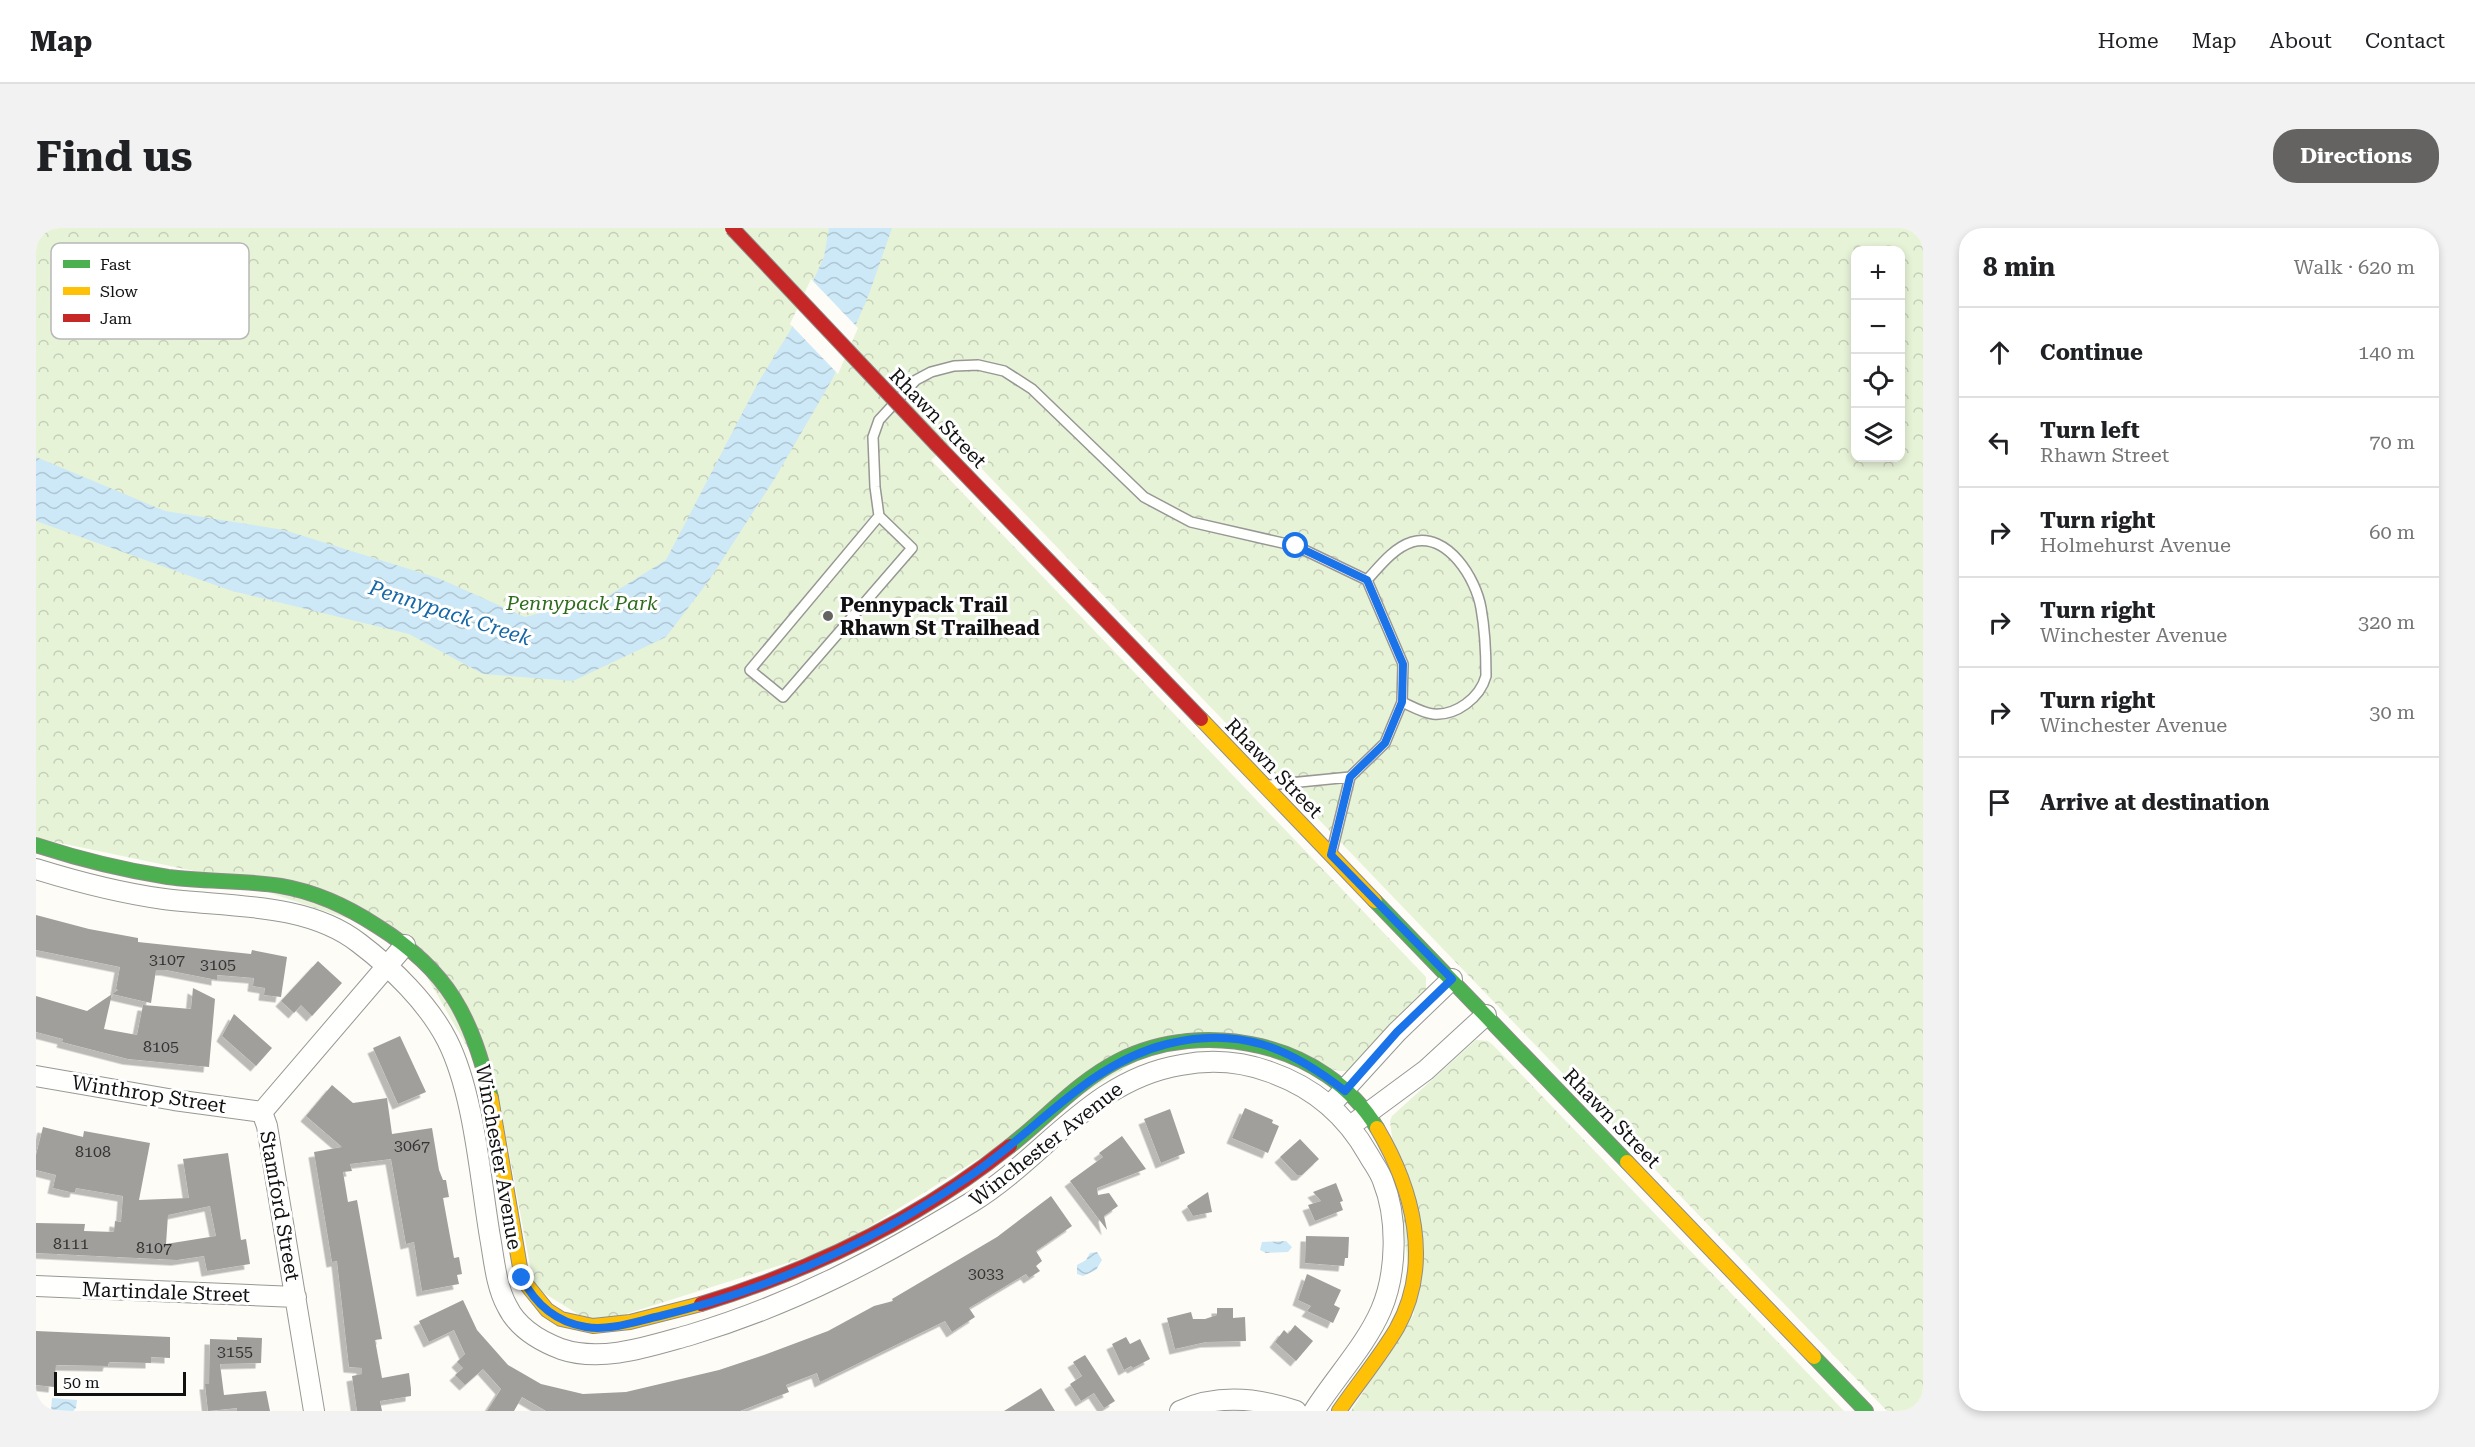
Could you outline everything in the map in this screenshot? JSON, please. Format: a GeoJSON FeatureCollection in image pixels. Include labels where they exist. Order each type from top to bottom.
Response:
{"type":"FeatureCollection","features":[{"type":"Feature","properties":{"kind":"street","name":"Rhawn Street"},"geometry":{"type":"LineString","coordinates":[[732,228],[937,445],[1866,1411]]}},
{"type":"Feature","properties":{"kind":"street","name":"Winchester Avenue"},"geometry":{"type":"LineString","coordinates":[[36,844],[90,862],[140,872],[188,880],[267,884],[304,891],[346,906],[428,963],[455,1001],[479,1051],[492,1096],[522,1278],[531,1295],[544,1310],[566,1321],[586,1327],[597,1328],[685,1310],[747,1291],[806,1268],[916,1211],[972,1175],[1108,1066],[1168,1044],[1229,1038],[1262,1044],[1292,1054],[1316,1068],[1338,1098],[1350,1127],[1383,1180],[1391,1208],[1393,1254],[1382,1309],[1369,1333],[1314,1411]]}},
{"type":"Feature","properties":{"kind":"street","name":"Winchester Avenue"},"geometry":{"type":"LineString","coordinates":[[36,869],[116,891],[277,911],[320,922],[357,940],[428,1010],[448,1041],[458,1069],[474,1136],[496,1274],[507,1307],[535,1337],[574,1353],[623,1352],[673,1340],[735,1321],[794,1298],[855,1270],[985,1194],[1105,1095],[1131,1078],[1160,1068],[1223,1061],[1256,1067],[1338,1098],[1366,1114],[1380,1130],[1406,1182],[1414,1210],[1416,1257],[1413,1285],[1405,1311],[1392,1335],[1339,1411]]}},
{"type":"Feature","properties":{"kind":"street","name":"Stamford Street"},"geometry":{"type":"LineString","coordinates":[[314,1411],[267,1126],[262,1112],[405,945]]}},
{"type":"Feature","properties":{"kind":"street"},"geometry":{"type":"LineString","coordinates":[[1338,1098],[1397,1032],[1452,979]]}},
{"type":"Feature","properties":{"kind":"street"},"geometry":{"type":"LineString","coordinates":[[1350,1127],[1426,1070],[1486,1015]]}},
{"type":"Feature","properties":{"kind":"street","name":"Winthrop Street"},"geometry":{"type":"LineString","coordinates":[[36,1076],[174,1100],[262,1112]]}},
{"type":"Feature","properties":{"kind":"street"},"geometry":{"type":"LineString","coordinates":[[972,1175],[985,1194]]}},
{"type":"Feature","properties":{"kind":"street","name":"Martindale Street"},"geometry":{"type":"LineString","coordinates":[[36,1286],[296,1298]]}},
{"type":"Feature","properties":{"kind":"street"},"geometry":{"type":"LineString","coordinates":[[595,1354],[597,1328]]}},
{"type":"Feature","properties":{"kind":"street"},"geometry":{"type":"LineString","coordinates":[[1180,1411],[1197,1403],[1238,1398],[1280,1405],[1296,1411]]}},
{"type":"Feature","properties":{"kind":"lane"},"geometry":{"type":"LineString","coordinates":[[879,516],[750,670],[783,697],[912,548],[879,516],[874,487],[873,437],[879,420],[916,380],[931,372],[954,366],[978,365],[1004,371],[1032,388],[1144,497],[1191,522],[1296,546],[1367,580],[1403,664],[1402,702],[1385,743],[1350,777],[1331,855]]}},
{"type":"Feature","properties":{"kind":"lane"},"geometry":{"type":"LineString","coordinates":[[1367,580],[1389,556],[1413,542],[1436,544],[1454,554],[1469,576],[1481,605],[1486,676],[1483,687],[1458,711],[1432,714],[1402,702]]}},
{"type":"Feature","properties":{"kind":"lane"},"geometry":{"type":"LineString","coordinates":[[1263,785],[1350,777]]}},
{"type":"Feature","properties":{"kind":"green space","name":"Pennypack Park"},"geometry":{"type":"Polygon","coordinates":[[[36,228],[1923,228],[1923,1411],[1887,1411],[954,440],[931,460],[1426,977],[1426,996],[1347,1071],[1181,1033],[835,1248],[594,1324],[534,1287],[500,1104],[404,937],[218,876],[36,838],[36,228]]]}},
{"type":"Feature","properties":{"kind":"green space"},"geometry":{"type":"Polygon","coordinates":[[[1476,1040],[1488,1041],[1493,1045],[1844,1411],[1351,1411],[1414,1314],[1390,1121],[1392,1116],[1476,1040]]]}},
{"type":"Feature","properties":{"kind":"water","name":"Pennypack Creek"},"geometry":{"type":"Polygon","coordinates":[[[829,228],[892,228],[869,294],[833,378],[775,478],[710,579],[666,637],[573,681],[483,674],[409,634],[232,591],[36,521],[36,457],[165,511],[284,530],[438,578],[525,617],[608,596],[666,560],[759,381],[790,331],[824,257],[829,228]]]}},
{"type":"Feature","properties":{"kind":"water"},"geometry":{"type":"Polygon","coordinates":[[[1286,1241],[1292,1247],[1288,1252],[1266,1253],[1260,1250],[1262,1242],[1286,1241]]]}},
{"type":"Feature","properties":{"kind":"water"},"geometry":{"type":"Polygon","coordinates":[[[1097,1252],[1102,1260],[1096,1270],[1083,1276],[1077,1274],[1077,1265],[1086,1260],[1090,1253],[1097,1252]]]}},
{"type":"Feature","properties":{"kind":"water"},"geometry":{"type":"Polygon","coordinates":[[[52,1398],[77,1400],[76,1408],[73,1411],[51,1410],[52,1398]]]}},
{"type":"Feature","properties":{"kind":"pier"},"geometry":{"type":"Polygon","coordinates":[[[811,279],[858,328],[838,374],[790,324],[811,279]]]}},
{"type":"Feature","properties":{"kind":"building"},"geometry":{"type":"Polygon","coordinates":[[[36,915],[89,929],[138,938],[138,942],[251,954],[252,950],[287,957],[281,997],[264,995],[265,988],[253,986],[254,978],[217,975],[217,980],[166,970],[156,970],[151,1003],[112,994],[118,990],[116,989],[120,967],[36,950],[36,915]]]}},
{"type":"Feature","properties":{"kind":"building"},"geometry":{"type":"Polygon","coordinates":[[[318,961],[342,983],[312,1016],[301,1005],[294,1013],[281,1001],[318,961]]]}},
{"type":"Feature","properties":{"kind":"building"},"geometry":{"type":"Polygon","coordinates":[[[193,988],[215,999],[209,1067],[128,1059],[62,1042],[63,1039],[36,1032],[36,996],[87,1011],[112,994],[104,1029],[137,1035],[143,1005],[191,1009],[193,988]]]}},
{"type":"Feature","properties":{"kind":"building"},"geometry":{"type":"Polygon","coordinates":[[[234,1014],[272,1048],[256,1066],[222,1036],[234,1014]]]}},
{"type":"Feature","properties":{"kind":"building"},"geometry":{"type":"Polygon","coordinates":[[[400,1036],[426,1092],[398,1104],[373,1048],[400,1036]]]}},
{"type":"Feature","properties":{"kind":"building"},"geometry":{"type":"Polygon","coordinates":[[[332,1085],[353,1103],[387,1098],[392,1134],[432,1128],[439,1170],[443,1180],[446,1180],[449,1197],[443,1198],[454,1258],[459,1257],[462,1274],[457,1275],[459,1284],[422,1291],[414,1242],[406,1244],[391,1159],[350,1164],[352,1171],[343,1172],[348,1202],[357,1200],[382,1339],[375,1340],[382,1378],[409,1373],[411,1396],[380,1401],[382,1411],[357,1411],[352,1376],[362,1374],[362,1368],[349,1367],[337,1261],[332,1262],[314,1152],[342,1147],[306,1116],[332,1085]]]}},
{"type":"Feature","properties":{"kind":"building"},"geometry":{"type":"Polygon","coordinates":[[[1245,1108],[1273,1120],[1272,1123],[1279,1126],[1268,1153],[1232,1138],[1245,1108]]]}},
{"type":"Feature","properties":{"kind":"building"},"geometry":{"type":"Polygon","coordinates":[[[1170,1109],[1185,1153],[1161,1163],[1144,1119],[1170,1109]]]}},
{"type":"Feature","properties":{"kind":"building"},"geometry":{"type":"Polygon","coordinates":[[[43,1127],[83,1137],[84,1131],[150,1143],[139,1200],[189,1198],[183,1159],[228,1153],[241,1240],[246,1239],[250,1264],[207,1271],[204,1256],[177,1260],[36,1253],[36,1223],[85,1224],[84,1231],[114,1232],[115,1221],[121,1222],[123,1196],[76,1188],[75,1192],[70,1192],[53,1188],[56,1175],[36,1170],[36,1155],[43,1127]],[[210,1206],[168,1215],[166,1244],[216,1236],[210,1206]]]}},
{"type":"Feature","properties":{"kind":"building"},"geometry":{"type":"Polygon","coordinates":[[[1122,1136],[1146,1169],[1097,1188],[1098,1195],[1109,1193],[1118,1206],[1104,1216],[1107,1230],[1070,1181],[1103,1157],[1099,1153],[1122,1136]]]}},
{"type":"Feature","properties":{"kind":"building"},"geometry":{"type":"Polygon","coordinates":[[[1300,1139],[1319,1159],[1302,1175],[1297,1175],[1280,1157],[1300,1139]]]}},
{"type":"Feature","properties":{"kind":"building"},"geometry":{"type":"Polygon","coordinates":[[[1336,1183],[1343,1201],[1340,1202],[1343,1210],[1315,1221],[1308,1205],[1321,1201],[1313,1192],[1336,1183]]]}},
{"type":"Feature","properties":{"kind":"building"},"geometry":{"type":"Polygon","coordinates":[[[1208,1192],[1212,1212],[1193,1216],[1187,1206],[1208,1192]]]}},
{"type":"Feature","properties":{"kind":"building"},"geometry":{"type":"Polygon","coordinates":[[[1051,1196],[1072,1226],[1036,1251],[1042,1261],[1036,1266],[1040,1271],[1029,1278],[1026,1274],[969,1308],[975,1317],[952,1332],[945,1321],[820,1382],[817,1373],[786,1385],[789,1392],[740,1411],[546,1411],[522,1397],[514,1411],[487,1411],[501,1389],[483,1369],[465,1385],[455,1375],[463,1368],[457,1362],[465,1354],[454,1330],[429,1342],[419,1321],[463,1300],[477,1330],[508,1365],[541,1384],[583,1394],[626,1392],[719,1370],[828,1331],[874,1306],[893,1301],[892,1299],[997,1237],[1051,1196]]]}},
{"type":"Feature","properties":{"kind":"building"},"geometry":{"type":"Polygon","coordinates":[[[1306,1236],[1349,1237],[1348,1258],[1345,1258],[1344,1266],[1305,1263],[1306,1236]]]}},
{"type":"Feature","properties":{"kind":"building"},"geometry":{"type":"Polygon","coordinates":[[[1307,1274],[1341,1290],[1334,1305],[1340,1308],[1333,1323],[1307,1311],[1311,1306],[1298,1300],[1307,1274]]]}},
{"type":"Feature","properties":{"kind":"building"},"geometry":{"type":"Polygon","coordinates":[[[1217,1308],[1233,1308],[1233,1318],[1245,1317],[1246,1341],[1206,1342],[1175,1349],[1167,1318],[1191,1312],[1193,1319],[1205,1319],[1217,1315],[1217,1308]]]}},
{"type":"Feature","properties":{"kind":"building"},"geometry":{"type":"Polygon","coordinates":[[[1295,1325],[1313,1341],[1296,1361],[1275,1342],[1284,1330],[1288,1334],[1295,1325]]]}},
{"type":"Feature","properties":{"kind":"building"},"geometry":{"type":"Polygon","coordinates":[[[36,1331],[170,1337],[170,1358],[151,1357],[151,1363],[109,1362],[108,1366],[56,1365],[54,1387],[36,1385],[36,1331]]]}},
{"type":"Feature","properties":{"kind":"building"},"geometry":{"type":"Polygon","coordinates":[[[237,1337],[262,1338],[261,1363],[220,1364],[224,1395],[266,1391],[270,1411],[237,1411],[237,1408],[208,1411],[205,1384],[209,1384],[210,1339],[237,1340],[237,1337]]]}},
{"type":"Feature","properties":{"kind":"building"},"geometry":{"type":"Polygon","coordinates":[[[1126,1337],[1130,1344],[1140,1339],[1150,1359],[1124,1370],[1112,1344],[1126,1337]]]}},
{"type":"Feature","properties":{"kind":"building"},"geometry":{"type":"Polygon","coordinates":[[[1085,1355],[1115,1401],[1104,1408],[1094,1393],[1081,1401],[1070,1384],[1082,1376],[1073,1362],[1085,1355]]]}},
{"type":"Feature","properties":{"kind":"building"},"geometry":{"type":"Polygon","coordinates":[[[1041,1388],[1055,1411],[1004,1411],[1030,1395],[1041,1388]]]}},
{"type":"Feature","properties":{"kind":"traffic: fast"},"geometry":{"type":"LineString","coordinates":[[36,845],[101,864],[151,874],[182,879],[281,886],[319,896],[355,913],[402,943],[423,960],[454,998],[475,1043],[491,1098]]}},
{"type":"Feature","properties":{"kind":"traffic: fast"},"geometry":{"type":"LineString","coordinates":[[1375,901],[1627,1162]]}},
{"type":"Feature","properties":{"kind":"traffic: fast"},"geometry":{"type":"LineString","coordinates":[[1010,1146],[1075,1090],[1118,1061],[1152,1048],[1188,1041],[1224,1040],[1261,1046],[1295,1058],[1327,1075],[1355,1099],[1377,1128]]}},
{"type":"Feature","properties":{"kind":"traffic: fast"},"geometry":{"type":"LineString","coordinates":[[1814,1357],[1866,1411]]}},
{"type":"Feature","properties":{"kind":"traffic: slow"},"geometry":{"type":"LineString","coordinates":[[1201,719],[1375,901]]}},
{"type":"Feature","properties":{"kind":"traffic: slow"},"geometry":{"type":"LineString","coordinates":[[491,1098],[522,1279],[547,1310],[561,1319],[593,1326],[630,1322],[701,1304]]}},
{"type":"Feature","properties":{"kind":"traffic: slow"},"geometry":{"type":"LineString","coordinates":[[1339,1411],[1397,1328],[1408,1303],[1414,1278],[1416,1252],[1409,1201],[1390,1151],[1377,1128]]}},
{"type":"Feature","properties":{"kind":"traffic: slow"},"geometry":{"type":"LineString","coordinates":[[1627,1162],[1814,1357]]}},
{"type":"Feature","properties":{"kind":"traffic: jam"},"geometry":{"type":"LineString","coordinates":[[732,228],[937,445]]}},
{"type":"Feature","properties":{"kind":"traffic: jam"},"geometry":{"type":"LineString","coordinates":[[937,445],[1201,719]]}},
{"type":"Feature","properties":{"kind":"traffic: jam"},"geometry":{"type":"LineString","coordinates":[[701,1304],[783,1275],[863,1240],[939,1197],[1010,1146]]}},
{"type":"Feature","properties":{"kind":"place","name":"Pennypack Trail Rhawn St Trailhead"},"geometry":{"type":"Point","coordinates":[828,616]}},
{"type":"Feature","properties":{"kind":"route"},"geometry":{"type":"LineString","coordinates":[[522,1278],[531,1295],[544,1310],[566,1321],[586,1327],[604,1328],[635,1322],[747,1291],[806,1268],[866,1239],[926,1205],[972,1175],[1108,1066],[1168,1044],[1229,1038],[1262,1044],[1292,1054],[1316,1068],[1345,1091],[1397,1032],[1452,979],[1331,855],[1350,777],[1385,743],[1396,719],[1402,702],[1403,664],[1367,580],[1296,546]]}}]}
